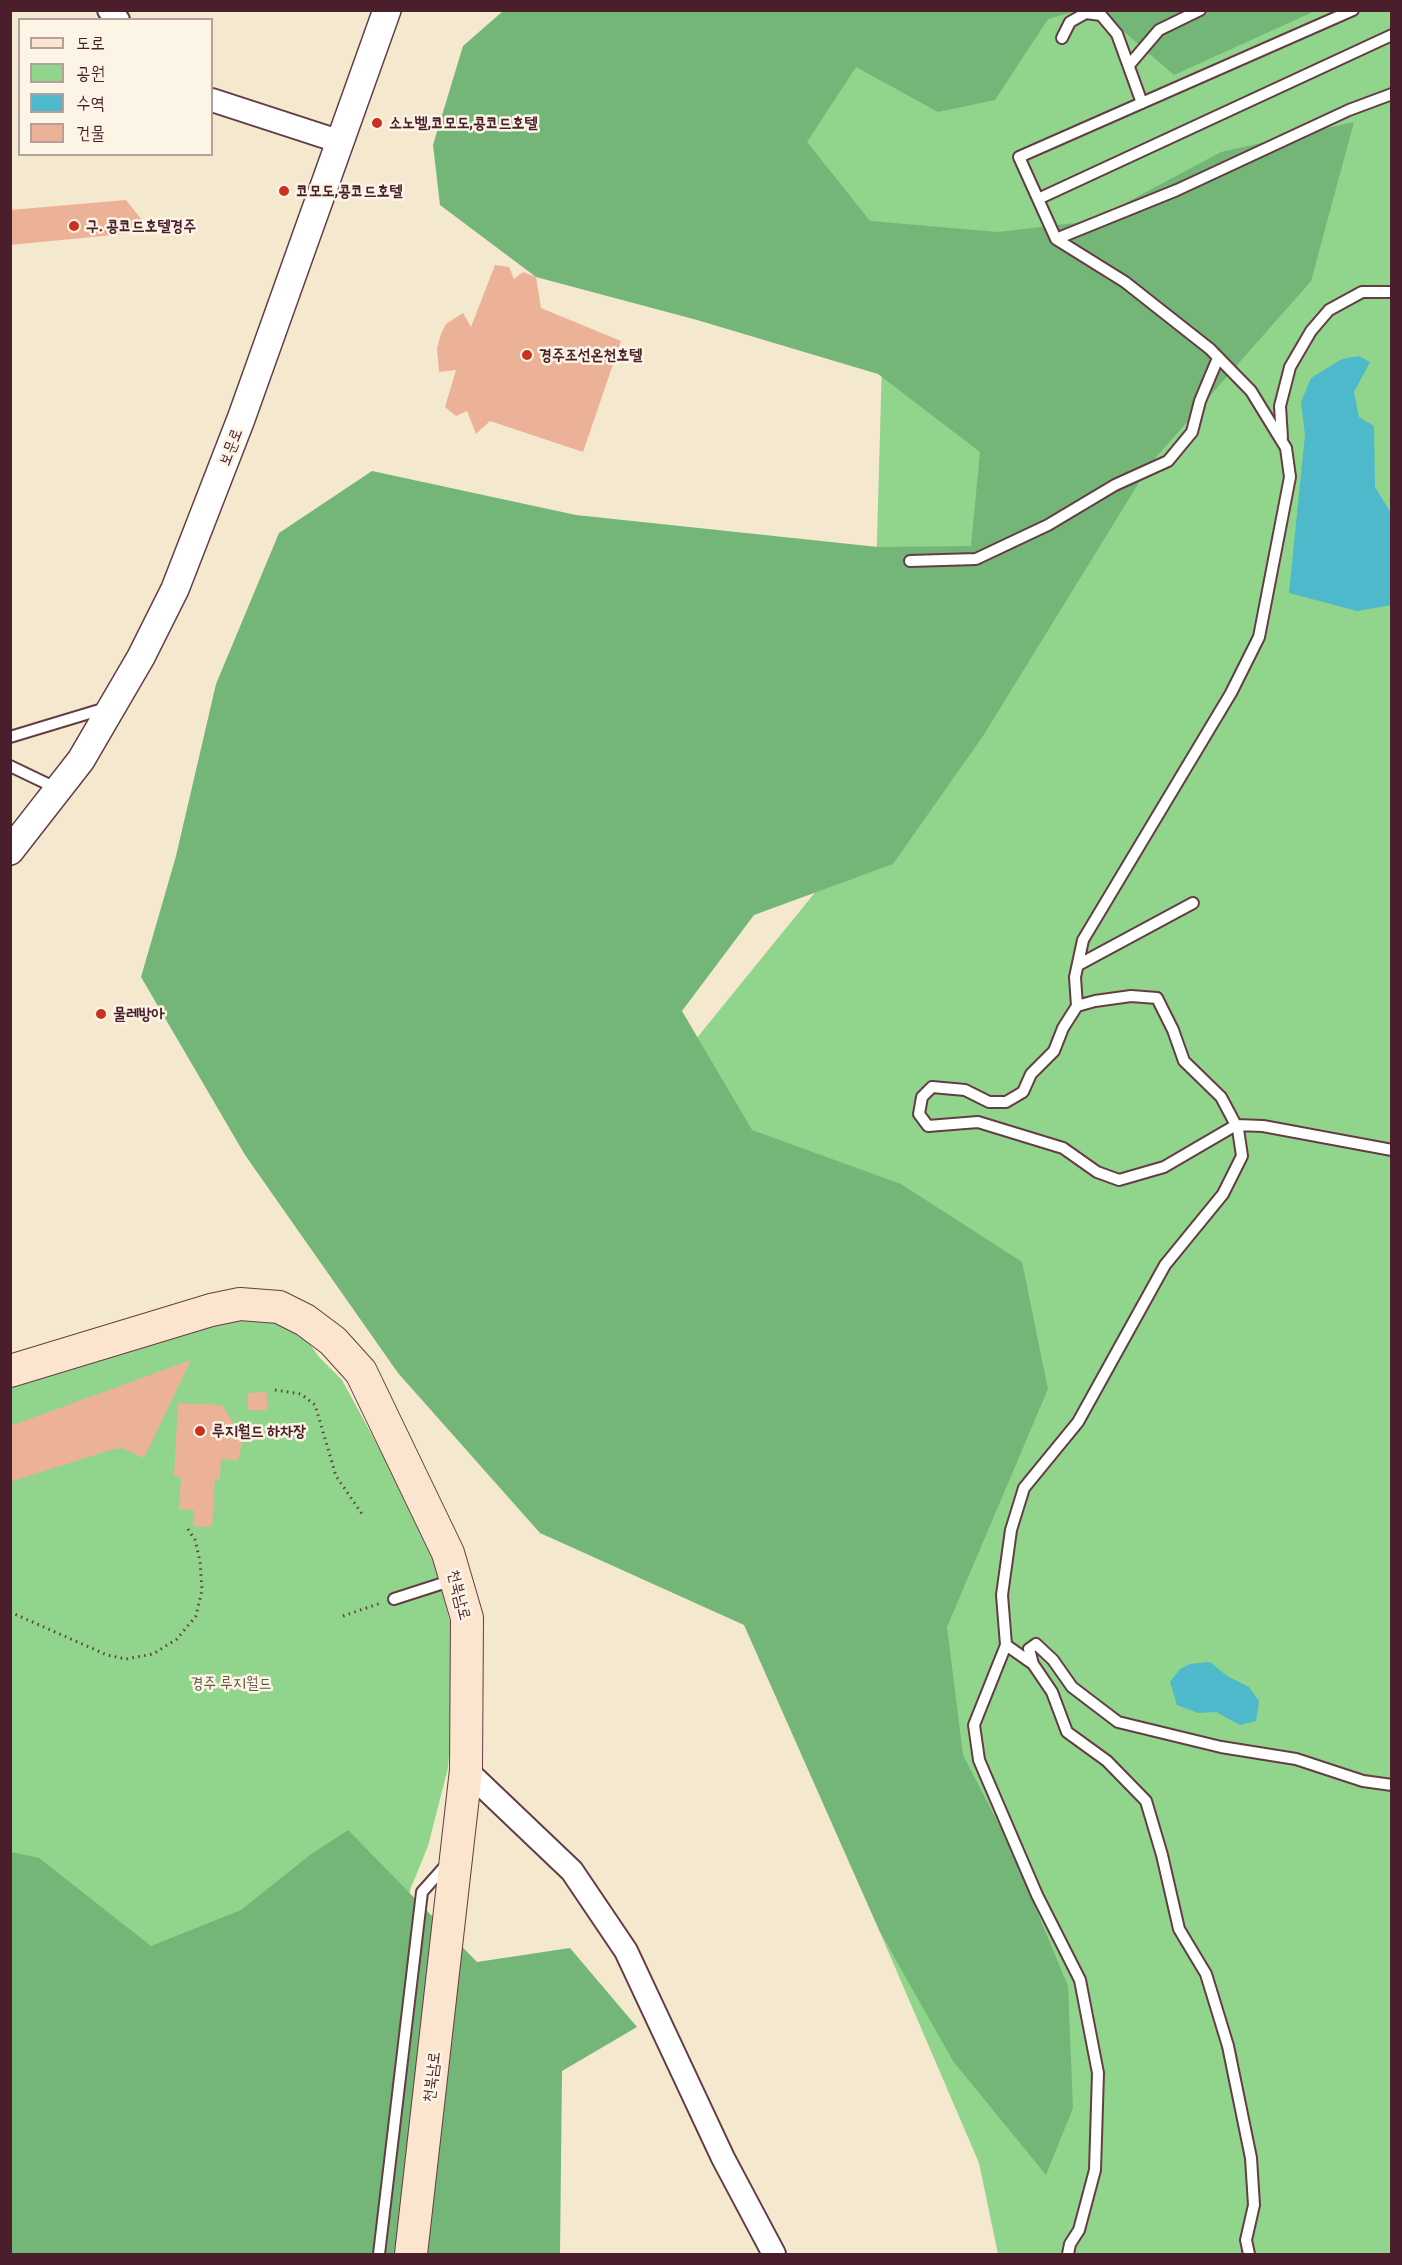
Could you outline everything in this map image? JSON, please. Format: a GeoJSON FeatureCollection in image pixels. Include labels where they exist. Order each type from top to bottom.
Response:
{"type":"FeatureCollection","features":[{"type":"Feature","properties":{"kind":"main road","name":"천북남로"},"geometry":{"type":"LineString","coordinates":[[10,1371],[211,1310],[240,1304],[279,1307],[305,1320],[333,1341],[361,1372],[448,1552],[467,1618],[466,1770],[459,1850],[411,2254]]}},
{"type":"Feature","properties":{"kind":"street","name":"보문로"},"geometry":{"type":"LineString","coordinates":[[10,851],[81,760],[175,589],[241,419],[387,10]]}},
{"type":"Feature","properties":{"kind":"street"},"geometry":{"type":"LineString","coordinates":[[213,100],[341,142]]}},
{"type":"Feature","properties":{"kind":"street"},"geometry":{"type":"LineString","coordinates":[[466,1770],[572,1871],[626,1951],[723,2158],[774,2254]]}},
{"type":"Feature","properties":{"kind":"lane"},"geometry":{"type":"LineString","coordinates":[[1130,64],[1159,30],[1200,10]]}},
{"type":"Feature","properties":{"kind":"lane"},"geometry":{"type":"LineString","coordinates":[[1353,10],[1019,157],[1056,239],[1125,282],[1218,358],[1251,391],[1287,448],[1290,477],[1259,637],[1231,693],[1083,940],[1075,976],[1077,1006],[1063,1028],[1054,1051],[1031,1074],[1023,1092],[1006,1102],[989,1102],[965,1090],[932,1087],[922,1097],[919,1114],[928,1126],[978,1122],[1064,1148],[1097,1172],[1119,1180],[1164,1167],[1236,1125],[1263,1126],[1392,1150]]}},
{"type":"Feature","properties":{"kind":"lane"},"geometry":{"type":"LineString","coordinates":[[1062,38],[1070,22],[1086,13],[1101,15],[1117,34],[1130,64],[1142,103]]}},
{"type":"Feature","properties":{"kind":"lane"},"geometry":{"type":"LineString","coordinates":[[1038,199],[1392,35]]}},
{"type":"Feature","properties":{"kind":"lane"},"geometry":{"type":"LineString","coordinates":[[1056,239],[1177,190],[1349,110],[1392,94]]}},
{"type":"Feature","properties":{"kind":"lane"},"geometry":{"type":"LineString","coordinates":[[1282,441],[1280,406],[1290,367],[1311,331],[1329,310],[1362,292],[1392,292]]}},
{"type":"Feature","properties":{"kind":"lane"},"geometry":{"type":"LineString","coordinates":[[910,561],[976,560],[1048,525],[1114,485],[1168,461],[1192,432],[1200,401],[1218,358]]}},
{"type":"Feature","properties":{"kind":"lane"},"geometry":{"type":"LineString","coordinates":[[10,737],[112,706]]}},
{"type":"Feature","properties":{"kind":"lane"},"geometry":{"type":"LineString","coordinates":[[10,765],[59,789]]}},
{"type":"Feature","properties":{"kind":"lane"},"geometry":{"type":"LineString","coordinates":[[1078,965],[1192,903]]}},
{"type":"Feature","properties":{"kind":"lane"},"geometry":{"type":"LineString","coordinates":[[1068,2254],[1070,2244],[1079,2230],[1095,2170],[1098,2073],[1080,1980],[1037,1895],[979,1760],[974,1725],[1006,1645],[1002,1595],[1011,1530],[1024,1488],[1078,1422],[1165,1265],[1223,1194],[1242,1156],[1236,1125],[1221,1097],[1184,1061],[1173,1030],[1156,998],[1131,996],[1095,1000],[1077,1006]]}},
{"type":"Feature","properties":{"kind":"lane"},"geometry":{"type":"LineString","coordinates":[[394,1599],[456,1579]]}},
{"type":"Feature","properties":{"kind":"lane"},"geometry":{"type":"LineString","coordinates":[[1249,2254],[1246,2240],[1254,2205],[1251,2158],[1228,2046],[1206,1974],[1179,1929],[1162,1855],[1146,1801],[1107,1761],[1067,1732],[1052,1692],[1033,1664],[1029,1649],[1036,1644],[1053,1660],[1072,1687],[1118,1722],[1221,1747],[1296,1759],[1363,1781],[1392,1785]]}},
{"type":"Feature","properties":{"kind":"lane"},"geometry":{"type":"LineString","coordinates":[[1006,1645],[1033,1664]]}},
{"type":"Feature","properties":{"kind":"lane"},"geometry":{"type":"LineString","coordinates":[[379,2254],[422,1892],[459,1850]]}},
{"type":"Feature","properties":{"kind":"path"},"geometry":{"type":"LineString","coordinates":[[275,1390],[301,1394],[315,1405],[336,1476],[362,1514]]}},
{"type":"Feature","properties":{"kind":"path"},"geometry":{"type":"LineString","coordinates":[[10,1612],[106,1655],[126,1659],[153,1654],[177,1639],[196,1616],[202,1590],[200,1561],[195,1540],[188,1528]]}},
{"type":"Feature","properties":{"kind":"path"},"geometry":{"type":"LineString","coordinates":[[343,1616],[394,1599]]}},
{"type":"Feature","properties":{"kind":"green space"},"geometry":{"type":"Polygon","coordinates":[[[503,11],[1077,11],[1048,19],[995,100],[938,112],[856,67],[807,142],[870,221],[998,232],[1092,221],[1221,152],[1354,122],[1311,281],[1151,463],[983,736],[893,864],[754,915],[682,1011],[752,1130],[901,1184],[1022,1262],[1048,1389],[947,1627],[963,1755],[1008,1842],[1068,1986],[1073,2108],[1046,2175],[953,2061],[879,1930],[744,1625],[540,1533],[398,1373],[245,1155],[141,977],[176,856],[216,684],[279,533],[372,471],[576,515],[878,547],[971,546],[980,452],[878,374],[697,320],[536,277],[440,205],[433,145],[463,46],[503,11]]]}},
{"type":"Feature","properties":{"kind":"green space"},"geometry":{"type":"Polygon","coordinates":[[[814,11],[1391,11],[1391,2254],[998,2254],[979,2163],[879,1930],[839,1654],[605,1151],[869,826],[883,326],[728,134],[814,11]]]}},
{"type":"Feature","properties":{"kind":"green space"},"geometry":{"type":"Polygon","coordinates":[[[1100,11],[1315,11],[1174,75],[1100,11]]]}},
{"type":"Feature","properties":{"kind":"green space","name":"경주 루지월드"},"geometry":{"type":"Polygon","coordinates":[[[236,1320],[272,1321],[299,1329],[319,1357],[342,1380],[386,1461],[435,1564],[452,1630],[454,1693],[448,1768],[428,1846],[410,1890],[359,2254],[11,2254],[10,1382],[165,1333],[236,1320]]]}},
{"type":"Feature","properties":{"kind":"green space"},"geometry":{"type":"Polygon","coordinates":[[[348,1830],[477,1962],[570,1948],[637,2027],[562,2071],[560,2254],[11,2254],[11,1852],[39,1858],[151,1946],[241,1910],[310,1855],[348,1830]]]}},
{"type":"Feature","properties":{"kind":"water"},"geometry":{"type":"Polygon","coordinates":[[[1359,356],[1370,362],[1354,392],[1359,417],[1374,426],[1375,487],[1391,513],[1392,605],[1357,611],[1289,593],[1305,435],[1301,402],[1311,378],[1342,359],[1359,356]]]}},
{"type":"Feature","properties":{"kind":"water"},"geometry":{"type":"Polygon","coordinates":[[[1210,1662],[1227,1676],[1249,1687],[1259,1701],[1256,1721],[1240,1725],[1216,1712],[1198,1713],[1177,1705],[1170,1682],[1180,1669],[1190,1664],[1210,1662]]]}},
{"type":"Feature","properties":{"kind":"building","name":"구. 콩코드호텔경주"},"geometry":{"type":"Polygon","coordinates":[[[126,200],[142,220],[134,233],[10,245],[10,210],[126,200]]]}},
{"type":"Feature","properties":{"kind":"building","name":"경주조선온천호텔"},"geometry":{"type":"Polygon","coordinates":[[[495,265],[509,267],[514,279],[523,272],[536,277],[541,308],[621,341],[583,452],[490,421],[476,434],[467,411],[456,416],[445,407],[456,370],[439,372],[437,348],[441,334],[446,324],[463,313],[471,327],[495,265]]]}},
{"type":"Feature","properties":{"kind":"building"},"geometry":{"type":"Polygon","coordinates":[[[191,1360],[144,1458],[122,1448],[110,1450],[10,1482],[10,1426],[191,1360]]]}},
{"type":"Feature","properties":{"kind":"building"},"geometry":{"type":"Polygon","coordinates":[[[267,1392],[267,1410],[248,1410],[248,1393],[267,1392]]]}},
{"type":"Feature","properties":{"kind":"building","name":"루지월드 하차장"},"geometry":{"type":"Polygon","coordinates":[[[178,1403],[222,1405],[243,1438],[238,1460],[221,1459],[220,1479],[215,1479],[212,1527],[193,1526],[194,1510],[179,1509],[181,1477],[174,1476],[178,1403]]]}},
{"type":"Feature","properties":{"kind":"place","name":"소노벨,코모도,콩코드호텔"},"geometry":{"type":"Point","coordinates":[377,123]}},
{"type":"Feature","properties":{"kind":"place","name":"코모도,콩코드호텔"},"geometry":{"type":"Point","coordinates":[284,191]}},
{"type":"Feature","properties":{"kind":"place","name":"구. 콩코드호텔경주"},"geometry":{"type":"Point","coordinates":[74,226]}},
{"type":"Feature","properties":{"kind":"place","name":"경주조선온천호텔"},"geometry":{"type":"Point","coordinates":[527,355]}},
{"type":"Feature","properties":{"kind":"place","name":"물레방아"},"geometry":{"type":"Point","coordinates":[101,1014]}},
{"type":"Feature","properties":{"kind":"place","name":"루지월드 하차장"},"geometry":{"type":"Point","coordinates":[200,1431]}}]}
